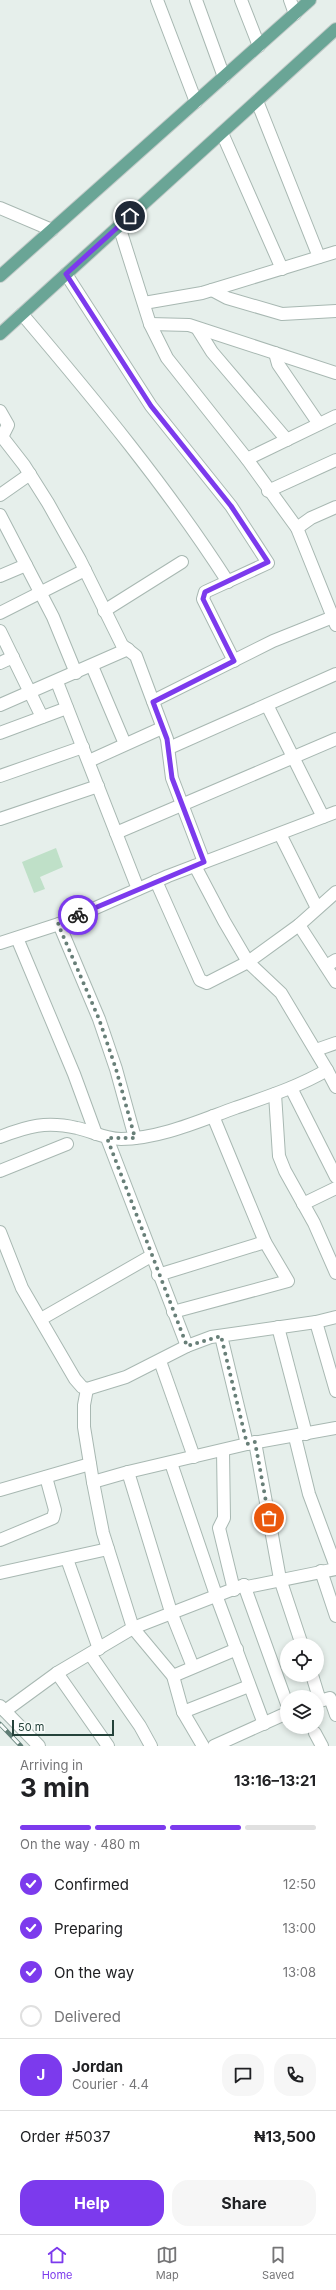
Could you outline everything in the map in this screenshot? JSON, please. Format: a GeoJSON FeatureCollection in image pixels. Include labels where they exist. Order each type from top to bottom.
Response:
{"type":"FeatureCollection","features":[{"type":"Feature","properties":{"kind":"main road"},"geometry":{"type":"LineString","coordinates":[[0,276],[310,0]]}},
{"type":"Feature","properties":{"kind":"main road"},"geometry":{"type":"LineString","coordinates":[[0,334],[336,29]]}},
{"type":"Feature","properties":{"kind":"street"},"geometry":{"type":"LineString","coordinates":[[157,0],[196,102]]}},
{"type":"Feature","properties":{"kind":"street"},"geometry":{"type":"LineString","coordinates":[[196,0],[224,77]]}},
{"type":"Feature","properties":{"kind":"street"},"geometry":{"type":"LineString","coordinates":[[241,0],[259,46]]}},
{"type":"Feature","properties":{"kind":"street"},"geometry":{"type":"LineString","coordinates":[[290,0],[294,14]]}},
{"type":"Feature","properties":{"kind":"street"},"geometry":{"type":"LineString","coordinates":[[257,101],[319,257]]}},
{"type":"Feature","properties":{"kind":"street"},"geometry":{"type":"LineString","coordinates":[[222,133],[254,210],[282,268]]}},
{"type":"Feature","properties":{"kind":"street"},"geometry":{"type":"LineString","coordinates":[[0,208],[52,230]]}},
{"type":"Feature","properties":{"kind":"street"},"geometry":{"type":"LineString","coordinates":[[118,226],[150,324],[167,358],[247,459],[268,491],[297,528],[335,621],[273,641],[153,702]]}},
{"type":"Feature","properties":{"kind":"street"},"geometry":{"type":"LineString","coordinates":[[144,303],[212,290],[336,252]]}},
{"type":"Feature","properties":{"kind":"street"},"geometry":{"type":"LineString","coordinates":[[66,274],[151,406],[231,506],[266,559],[267,564],[205,592],[203,599],[234,661]]}},
{"type":"Feature","properties":{"kind":"street"},"geometry":{"type":"LineString","coordinates":[[212,290],[227,298],[282,314],[336,311]]}},
{"type":"Feature","properties":{"kind":"street"},"geometry":{"type":"LineString","coordinates":[[22,314],[94,400],[188,521],[228,582]]}},
{"type":"Feature","properties":{"kind":"street"},"geometry":{"type":"LineString","coordinates":[[150,324],[178,324],[197,328],[336,373]]}},
{"type":"Feature","properties":{"kind":"street"},"geometry":{"type":"LineString","coordinates":[[197,328],[212,352],[287,440]]}},
{"type":"Feature","properties":{"kind":"street"},"geometry":{"type":"LineString","coordinates":[[275,353],[278,364],[319,424]]}},
{"type":"Feature","properties":{"kind":"street"},"geometry":{"type":"LineString","coordinates":[[0,410],[8,425],[2,436],[4,447],[30,474],[85,570],[122,645],[136,656],[169,748],[169,768],[199,864],[224,921],[248,962],[281,993],[316,1050],[336,1087]]}},
{"type":"Feature","properties":{"kind":"street"},"geometry":{"type":"LineString","coordinates":[[247,459],[336,416]]}},
{"type":"Feature","properties":{"kind":"street"},"geometry":{"type":"LineString","coordinates":[[268,491],[336,460]]}},
{"type":"Feature","properties":{"kind":"street"},"geometry":{"type":"LineString","coordinates":[[0,495],[30,474]]}},
{"type":"Feature","properties":{"kind":"street"},"geometry":{"type":"LineString","coordinates":[[297,528],[312,518],[336,507]]}},
{"type":"Feature","properties":{"kind":"street"},"geometry":{"type":"LineString","coordinates":[[0,515],[5,538],[26,564],[53,617],[76,673]]}},
{"type":"Feature","properties":{"kind":"street"},"geometry":{"type":"LineString","coordinates":[[104,611],[182,562]]}},
{"type":"Feature","properties":{"kind":"street"},"geometry":{"type":"LineString","coordinates":[[0,576],[26,564]]}},
{"type":"Feature","properties":{"kind":"street"},"geometry":{"type":"LineString","coordinates":[[0,613],[85,570]]}},
{"type":"Feature","properties":{"kind":"street"},"geometry":{"type":"LineString","coordinates":[[0,631],[42,718]]}},
{"type":"Feature","properties":{"kind":"street"},"geometry":{"type":"LineString","coordinates":[[0,705],[30,694],[128,649]]}},
{"type":"Feature","properties":{"kind":"street"},"geometry":{"type":"LineString","coordinates":[[0,663],[13,657]]}},
{"type":"Feature","properties":{"kind":"street"},"geometry":{"type":"LineString","coordinates":[[92,666],[125,744]]}},
{"type":"Feature","properties":{"kind":"street"},"geometry":{"type":"LineString","coordinates":[[169,748],[336,674]]}},
{"type":"Feature","properties":{"kind":"street"},"geometry":{"type":"LineString","coordinates":[[57,682],[138,889]]}},
{"type":"Feature","properties":{"kind":"street"},"geometry":{"type":"LineString","coordinates":[[267,705],[323,817]]}},
{"type":"Feature","properties":{"kind":"street"},"geometry":{"type":"LineString","coordinates":[[0,733],[67,708]]}},
{"type":"Feature","properties":{"kind":"street"},"geometry":{"type":"LineString","coordinates":[[88,760],[162,728]]}},
{"type":"Feature","properties":{"kind":"street"},"geometry":{"type":"LineString","coordinates":[[116,832],[294,759],[336,739]]}},
{"type":"Feature","properties":{"kind":"street"},"geometry":{"type":"LineString","coordinates":[[0,776],[83,747]]}},
{"type":"Feature","properties":{"kind":"street"},"geometry":{"type":"LineString","coordinates":[[0,819],[98,786]]}},
{"type":"Feature","properties":{"kind":"street"},"geometry":{"type":"LineString","coordinates":[[0,943],[58,924],[156,881],[336,812]]}},
{"type":"Feature","properties":{"kind":"street"},"geometry":{"type":"LineString","coordinates":[[280,834],[317,908]]}},
{"type":"Feature","properties":{"kind":"street"},"geometry":{"type":"LineString","coordinates":[[156,881],[200,980],[207,983],[248,962],[299,925],[336,892]]}},
{"type":"Feature","properties":{"kind":"street"},"geometry":{"type":"LineString","coordinates":[[58,924],[99,1019],[116,1069],[135,1138]]}},
{"type":"Feature","properties":{"kind":"street"},"geometry":{"type":"LineString","coordinates":[[299,925],[331,963],[336,982]]}},
{"type":"Feature","properties":{"kind":"street"},"geometry":{"type":"LineString","coordinates":[[17,938],[101,1136],[187,1346]]}},
{"type":"Feature","properties":{"kind":"street"},"geometry":{"type":"LineString","coordinates":[[316,1050],[336,1043]]}},
{"type":"Feature","properties":{"kind":"street"},"geometry":{"type":"LineString","coordinates":[[0,1137],[26,1127],[47,1124],[77,1128],[101,1136],[135,1138],[165,1132],[291,1088],[327,1070]]}},
{"type":"Feature","properties":{"kind":"street"},"geometry":{"type":"LineString","coordinates":[[291,1088],[336,1177]]}},
{"type":"Feature","properties":{"kind":"street"},"geometry":{"type":"LineString","coordinates":[[275,1094],[279,1156],[336,1273]]}},
{"type":"Feature","properties":{"kind":"street"},"geometry":{"type":"LineString","coordinates":[[173,1312],[288,1281],[265,1242],[213,1116]]}},
{"type":"Feature","properties":{"kind":"street"},"geometry":{"type":"LineString","coordinates":[[0,1171],[67,1144]]}},
{"type":"Feature","properties":{"kind":"street"},"geometry":{"type":"LineString","coordinates":[[303,1204],[336,1188]]}},
{"type":"Feature","properties":{"kind":"street"},"geometry":{"type":"LineString","coordinates":[[0,1232],[22,1288],[74,1379],[82,1387],[87,1389],[126,1377],[187,1346],[221,1336],[316,1322],[336,1317]]}},
{"type":"Feature","properties":{"kind":"street"},"geometry":{"type":"LineString","coordinates":[[158,1275],[265,1242]]}},
{"type":"Feature","properties":{"kind":"street"},"geometry":{"type":"LineString","coordinates":[[40,1319],[151,1256]]}},
{"type":"Feature","properties":{"kind":"street"},"geometry":{"type":"LineString","coordinates":[[316,1322],[336,1391]]}},
{"type":"Feature","properties":{"kind":"street"},"geometry":{"type":"LineString","coordinates":[[39,1746],[3,1709],[57,1673],[95,1652],[133,1628],[216,1595],[239,1588],[336,1568],[309,1494],[301,1436],[278,1327]]}},
{"type":"Feature","properties":{"kind":"street"},"geometry":{"type":"LineString","coordinates":[[221,1336],[251,1443],[280,1579],[300,1638]]}},
{"type":"Feature","properties":{"kind":"street"},"geometry":{"type":"LineString","coordinates":[[160,1361],[194,1457]]}},
{"type":"Feature","properties":{"kind":"street"},"geometry":{"type":"LineString","coordinates":[[87,1389],[84,1406],[84,1427],[93,1482],[108,1549],[133,1628],[173,1676],[184,1712],[204,1746]]}},
{"type":"Feature","properties":{"kind":"street"},"geometry":{"type":"LineString","coordinates":[[93,1482],[128,1472],[223,1451],[251,1443],[301,1436],[336,1428]]}},
{"type":"Feature","properties":{"kind":"street"},"geometry":{"type":"LineString","coordinates":[[223,1451],[224,1518],[219,1528],[239,1588],[281,1690]]}},
{"type":"Feature","properties":{"kind":"street"},"geometry":{"type":"LineString","coordinates":[[171,1463],[216,1595],[264,1724]]}},
{"type":"Feature","properties":{"kind":"street"},"geometry":{"type":"LineString","coordinates":[[0,1490],[90,1464]]}},
{"type":"Feature","properties":{"kind":"street"},"geometry":{"type":"LineString","coordinates":[[128,1472],[171,1612],[193,1667]]}},
{"type":"Feature","properties":{"kind":"street"},"geometry":{"type":"LineString","coordinates":[[0,1540],[53,1518],[55,1510],[46,1477]]}},
{"type":"Feature","properties":{"kind":"street"},"geometry":{"type":"LineString","coordinates":[[0,1573],[108,1549]]}},
{"type":"Feature","properties":{"kind":"street"},"geometry":{"type":"LineString","coordinates":[[67,1559],[95,1652],[151,1746]]}},
{"type":"Feature","properties":{"kind":"street"},"geometry":{"type":"LineString","coordinates":[[321,1571],[336,1616]]}},
{"type":"Feature","properties":{"kind":"street"},"geometry":{"type":"LineString","coordinates":[[173,1676],[237,1649]]}},
{"type":"Feature","properties":{"kind":"street"},"geometry":{"type":"LineString","coordinates":[[57,1673],[108,1746]]}},
{"type":"Feature","properties":{"kind":"street"},"geometry":{"type":"LineString","coordinates":[[184,1712],[249,1686]]}},
{"type":"Feature","properties":{"kind":"street"},"geometry":{"type":"LineString","coordinates":[[324,1700],[330,1698],[336,1715]]}},
{"type":"Feature","properties":{"kind":"street"},"geometry":{"type":"LineString","coordinates":[[214,1746],[280,1716]]}},
{"type":"Feature","properties":{"kind":"street"},"geometry":{"type":"LineString","coordinates":[[315,1734],[322,1746]]}},
{"type":"Feature","properties":{"kind":"green space"},"geometry":{"type":"Polygon","coordinates":[[[56,848],[63,867],[40,877],[45,889],[34,893],[22,862],[56,848]]]}},
{"type":"Feature","properties":{"kind":"railway"},"geometry":{"type":"LineString","coordinates":[[0,1724],[21,1746]]}},
{"type":"Feature","properties":{"kind":"way so far"},"geometry":{"type":"LineString","coordinates":[[78,915],[58,924],[86,992],[99,1019],[116,1069],[135,1138],[107,1138],[158,1275],[187,1346],[211,1337],[221,1336],[247,1444],[255,1442],[269,1518]]}},
{"type":"Feature","properties":{"kind":"route"},"geometry":{"type":"LineString","coordinates":[[78,915],[204,862],[172,778],[169,768],[170,753],[167,739],[153,702],[234,661],[203,599],[205,592],[267,564],[268,562],[231,506],[151,406],[115,353],[66,274],[130,216]]}}]}
